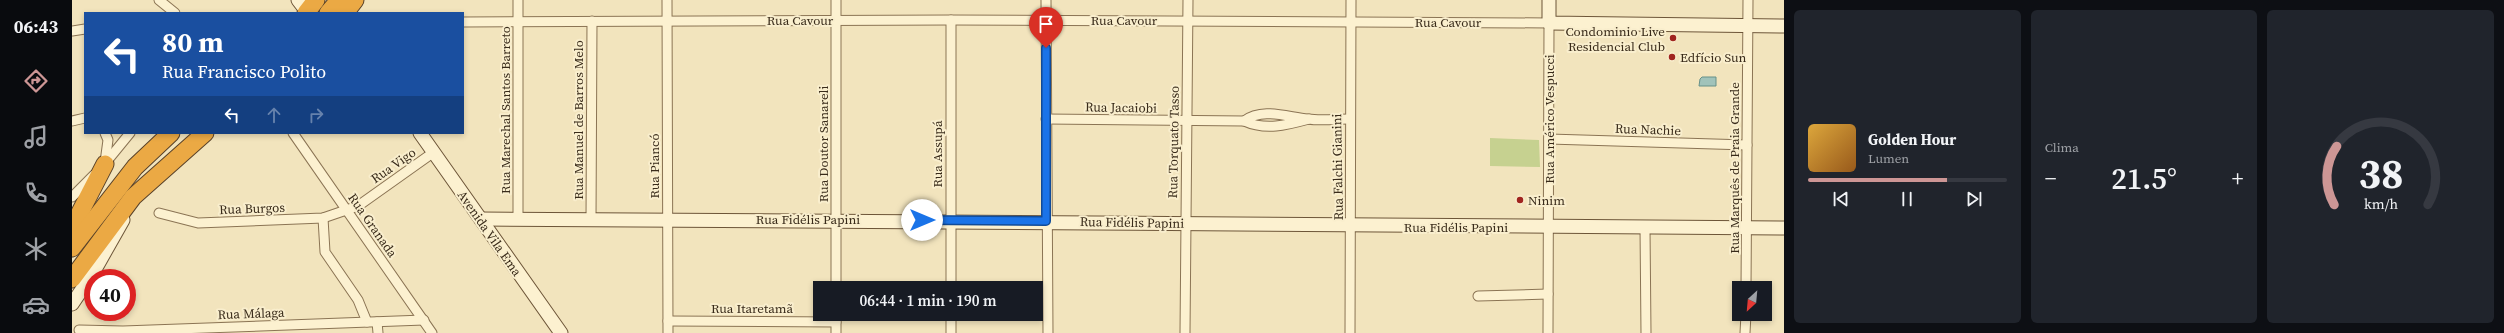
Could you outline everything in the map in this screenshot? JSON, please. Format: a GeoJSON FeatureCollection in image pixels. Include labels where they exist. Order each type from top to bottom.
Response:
{"type":"FeatureCollection","features":[{"type":"Feature","properties":{"kind":"highway"},"geometry":{"type":"LineString","coordinates":[[330,12],[345,5]]}},
{"type":"Feature","properties":{"kind":"highway"},"geometry":{"type":"LineString","coordinates":[[72,248],[135,167],[170,134]]}},
{"type":"Feature","properties":{"kind":"highway"},"geometry":{"type":"LineString","coordinates":[[72,279],[90,252],[133,197],[204,134]]}},
{"type":"Feature","properties":{"kind":"highway"},"geometry":{"type":"LineString","coordinates":[[72,228],[105,164]]}},
{"type":"Feature","properties":{"kind":"street"},"geometry":{"type":"LineString","coordinates":[[159,0],[170,12]]}},
{"type":"Feature","properties":{"kind":"street","name":"Rua Marechal Santos Barreto"},"geometry":{"type":"LineString","coordinates":[[518,0],[518,219]]}},
{"type":"Feature","properties":{"kind":"street","name":"Rua Piancó"},"geometry":{"type":"LineString","coordinates":[[667,0],[668,333]]}},
{"type":"Feature","properties":{"kind":"street","name":"Rua Doutor Sanareli"},"geometry":{"type":"LineString","coordinates":[[836,0],[836,281]]}},
{"type":"Feature","properties":{"kind":"street"},"geometry":{"type":"LineString","coordinates":[[1046,0],[1046,221],[1048,333]]}},
{"type":"Feature","properties":{"kind":"street","name":"Rua Torquato Tasso"},"geometry":{"type":"LineString","coordinates":[[1185,333],[1188,0]]}},
{"type":"Feature","properties":{"kind":"street","name":"Rua Falchi Gianini"},"geometry":{"type":"LineString","coordinates":[[1350,333],[1349,119],[1351,0]]}},
{"type":"Feature","properties":{"kind":"street","name":"Rua Américo Vespucci"},"geometry":{"type":"LineString","coordinates":[[1548,333],[1549,0]]}},
{"type":"Feature","properties":{"kind":"street","name":"Rua Marquês de Praia Grande"},"geometry":{"type":"LineString","coordinates":[[1746,281],[1748,0]]}},
{"type":"Feature","properties":{"kind":"street","name":"Rua Assupá"},"geometry":{"type":"LineString","coordinates":[[951,20],[951,281]]}},
{"type":"Feature","properties":{"kind":"street","name":"Rua Cavour"},"geometry":{"type":"LineString","coordinates":[[464,22],[1188,20],[1784,26]]}},
{"type":"Feature","properties":{"kind":"street","name":"Rua Manuel de Barros Melo"},"geometry":{"type":"LineString","coordinates":[[591,220],[592,21]]}},
{"type":"Feature","properties":{"kind":"street"},"geometry":{"type":"LineString","coordinates":[[72,31],[84,29]]}},
{"type":"Feature","properties":{"kind":"street"},"geometry":{"type":"LineString","coordinates":[[72,122],[84,118]]}},
{"type":"Feature","properties":{"kind":"street","name":"Rua Jacaiobi"},"geometry":{"type":"LineString","coordinates":[[1046,119],[1244,122],[1255,126],[1282,127],[1308,119],[1349,119]]}},
{"type":"Feature","properties":{"kind":"street"},"geometry":{"type":"LineString","coordinates":[[72,122],[84,124]]}},
{"type":"Feature","properties":{"kind":"street"},"geometry":{"type":"LineString","coordinates":[[105,134],[108,140],[105,164]]}},
{"type":"Feature","properties":{"kind":"street"},"geometry":{"type":"LineString","coordinates":[[72,197],[105,164],[129,134]]}},
{"type":"Feature","properties":{"kind":"street","name":"Rua Granada"},"geometry":{"type":"LineString","coordinates":[[294,134],[432,333]]}},
{"type":"Feature","properties":{"kind":"street","name":"Avenida Vila Ema"},"geometry":{"type":"LineString","coordinates":[[421,134],[561,333]]}},
{"type":"Feature","properties":{"kind":"street","name":"Rua Nachie"},"geometry":{"type":"LineString","coordinates":[[1549,139],[1747,145]]}},
{"type":"Feature","properties":{"kind":"street","name":"Rua Vigo"},"geometry":{"type":"LineString","coordinates":[[347,210],[361,204],[434,152]]}},
{"type":"Feature","properties":{"kind":"street"},"geometry":{"type":"LineString","coordinates":[[72,304],[109,247],[133,197]]}},
{"type":"Feature","properties":{"kind":"street","name":"Rua Burgos"},"geometry":{"type":"LineString","coordinates":[[159,213],[198,223],[323,218],[347,210]]}},
{"type":"Feature","properties":{"kind":"street"},"geometry":{"type":"LineString","coordinates":[[323,218],[325,252],[358,300],[367,322]]}},
{"type":"Feature","properties":{"kind":"street","name":"Rua Fidélis Papini"},"geometry":{"type":"LineString","coordinates":[[481,219],[591,220],[667,218],[1046,221],[1350,227],[1784,228]]}},
{"type":"Feature","properties":{"kind":"street"},"geometry":{"type":"LineString","coordinates":[[1646,228],[1646,333]]}},
{"type":"Feature","properties":{"kind":"street"},"geometry":{"type":"LineString","coordinates":[[1478,296],[1548,294]]}},
{"type":"Feature","properties":{"kind":"street","name":"Rua Itaretamã"},"geometry":{"type":"LineString","coordinates":[[668,321],[813,318]]}},
{"type":"Feature","properties":{"kind":"street","name":"Rua Málaga"},"geometry":{"type":"LineString","coordinates":[[79,330],[186,331],[424,320]]}},
{"type":"Feature","properties":{"kind":"street"},"geometry":{"type":"LineString","coordinates":[[836,321],[836,333]]}},
{"type":"Feature","properties":{"kind":"street"},"geometry":{"type":"LineString","coordinates":[[951,321],[951,333]]}},
{"type":"Feature","properties":{"kind":"street"},"geometry":{"type":"LineString","coordinates":[[1745,333],[1746,321]]}},
{"type":"Feature","properties":{"kind":"street"},"geometry":{"type":"LineString","coordinates":[[377,322],[378,333]]}},
{"type":"Feature","properties":{"kind":"green space"},"geometry":{"type":"Polygon","coordinates":[[[1490,138],[1539,140],[1540,167],[1490,166],[1490,138]]]}},
{"type":"Feature","properties":{"kind":"water"},"geometry":{"type":"Polygon","coordinates":[[[1702,77],[1716,77],[1716,86],[1699,86],[1700,79],[1702,77]]]}},
{"type":"Feature","properties":{"kind":"place","name":"Condominio Live Residencial Club"},"geometry":{"type":"Point","coordinates":[1673,38]}},
{"type":"Feature","properties":{"kind":"place","name":"Edfício Sun"},"geometry":{"type":"Point","coordinates":[1672,57]}},
{"type":"Feature","properties":{"kind":"place","name":"Ninim"},"geometry":{"type":"Point","coordinates":[1520,200]}},
{"type":"Feature","properties":{"kind":"route"},"geometry":{"type":"LineString","coordinates":[[922,220],[1046,221],[1046,48]]}}]}
